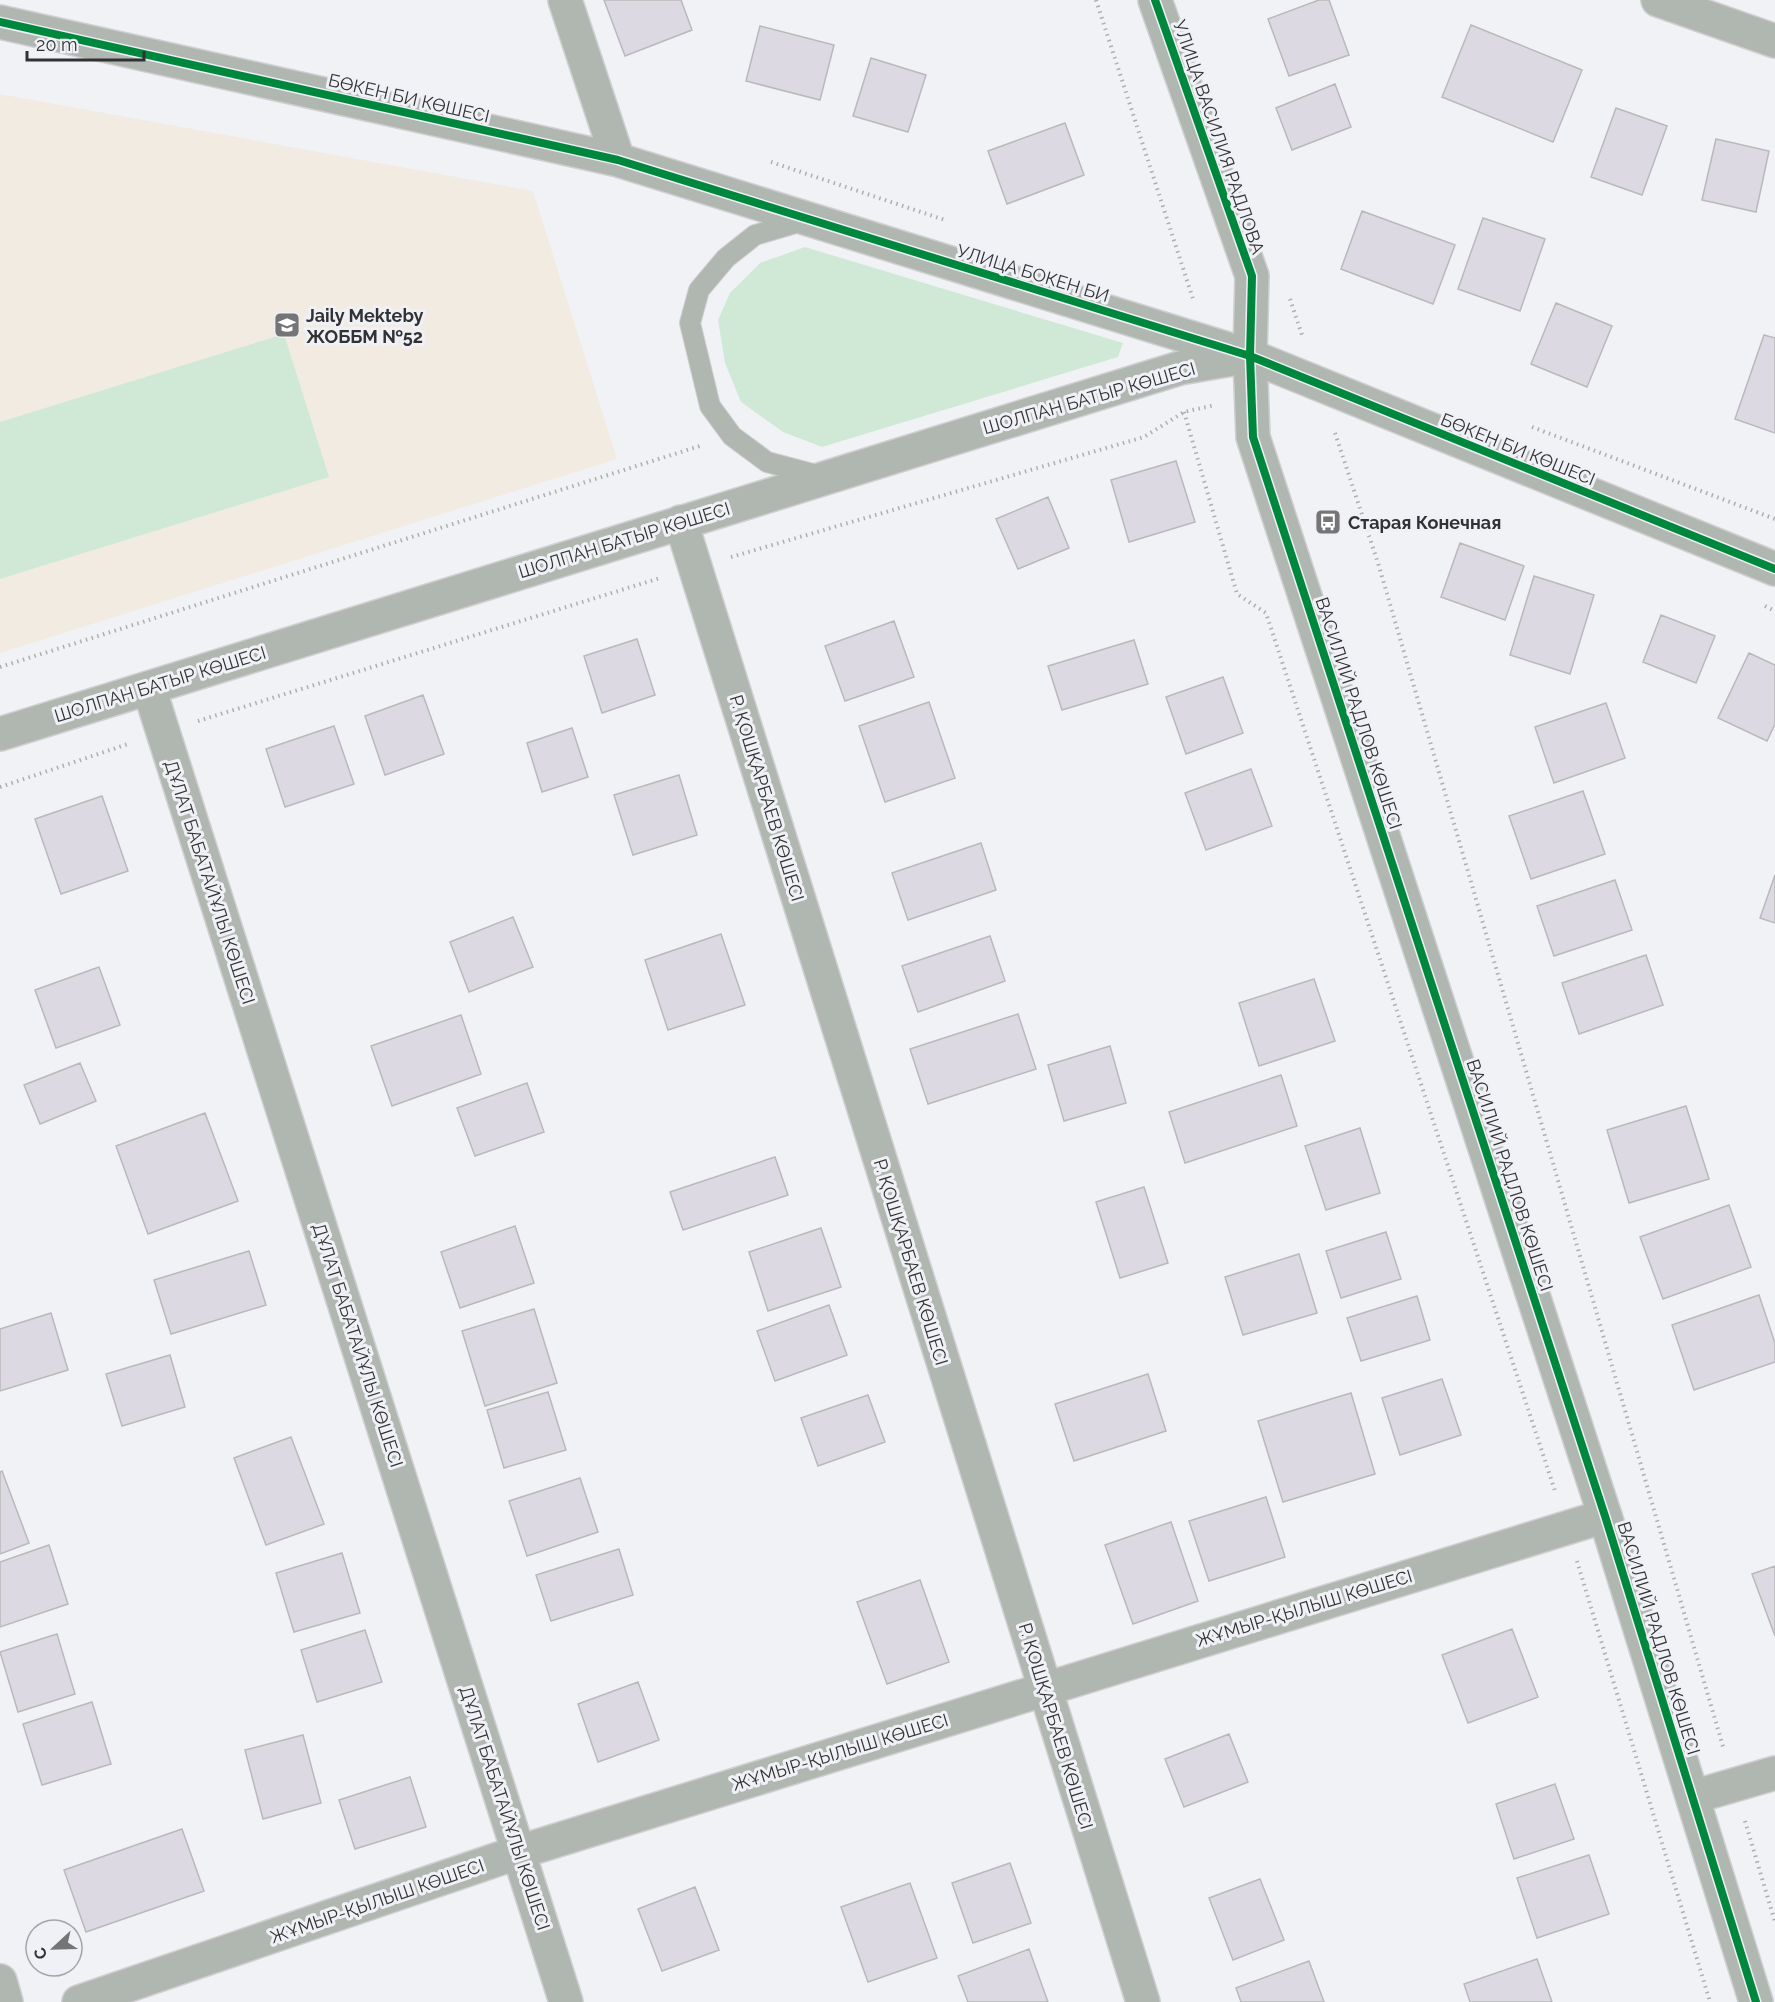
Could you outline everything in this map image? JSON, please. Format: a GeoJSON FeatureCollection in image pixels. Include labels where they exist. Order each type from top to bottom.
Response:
{"type":"FeatureCollection","features":[{"type":"Feature","properties":{"kind":"street"},"geometry":{"type":"LineString","coordinates":[[566,0],[618,160]]}},
{"type":"Feature","properties":{"kind":"street","name":"УЛИЦА ВАСИЛИЯ РАДЛОВА"},"geometry":{"type":"LineString","coordinates":[[1155,0],[1252,276],[1250,356]]}},
{"type":"Feature","properties":{"kind":"street"},"geometry":{"type":"LineString","coordinates":[[1658,0],[1775,41]]}},
{"type":"Feature","properties":{"kind":"street","name":"БӨКЕН БИ КӨШЕСІ"},"geometry":{"type":"LineString","coordinates":[[0,22],[618,160],[807,220]]}},
{"type":"Feature","properties":{"kind":"street","name":"УЛИЦА БОКЕН БИ"},"geometry":{"type":"LineString","coordinates":[[807,220],[1250,356]]}},
{"type":"Feature","properties":{"kind":"street","name":"БӨКЕН БИ КӨШЕСІ"},"geometry":{"type":"LineString","coordinates":[[1250,356],[1775,568]]}},
{"type":"Feature","properties":{"kind":"street","name":"ВАСИЛИЙ РАДЛОВ КӨШЕСІ"},"geometry":{"type":"LineString","coordinates":[[1250,356],[1252,437],[1605,1515],[1756,2002]]}},
{"type":"Feature","properties":{"kind":"street","name":"ШОЛПАН БАТЫР КӨШЕСІ"},"geometry":{"type":"LineString","coordinates":[[0,734],[1180,368],[1250,356]]}},
{"type":"Feature","properties":{"kind":"street","name":"Р. ҚОШҚАРБАЕВ КӨШЕСІ"},"geometry":{"type":"LineString","coordinates":[[681,522],[1143,2002]]}},
{"type":"Feature","properties":{"kind":"street","name":"ДҰЛАТ БАБАТАЙҰЛЫ КӨШЕСІ"},"geometry":{"type":"LineString","coordinates":[[149,688],[566,2002]]}},
{"type":"Feature","properties":{"kind":"street","name":"ЖҰМЫР-ҚЫЛЫШ КӨШЕСІ"},"geometry":{"type":"LineString","coordinates":[[79,2002],[519,1852],[1605,1515]]}},
{"type":"Feature","properties":{"kind":"street"},"geometry":{"type":"LineString","coordinates":[[1693,1797],[1775,1773]]}},
{"type":"Feature","properties":{"kind":"street"},"geometry":{"type":"LineString","coordinates":[[0,1982],[6,2002]]}},
{"type":"Feature","properties":{"kind":"lane"},"geometry":{"type":"LineString","coordinates":[[807,220],[756,235],[726,258],[699,290],[690,323],[698,365],[710,406],[732,436],[767,462],[826,477]]}},
{"type":"Feature","properties":{"kind":"path"},"geometry":{"type":"LineString","coordinates":[[1096,0],[1195,302]]}},
{"type":"Feature","properties":{"kind":"path"},"geometry":{"type":"LineString","coordinates":[[0,787],[162,732],[695,567],[1144,437],[1184,412],[1252,396]]}},
{"type":"Feature","properties":{"kind":"path"},"geometry":{"type":"LineString","coordinates":[[1184,412],[1237,594],[1266,613],[1567,1527],[1710,2002]]}},
{"type":"Feature","properties":{"kind":"path"},"geometry":{"type":"LineString","coordinates":[[1324,429],[1346,438]]}},
{"type":"Feature","properties":{"kind":"path"},"geometry":{"type":"LineString","coordinates":[[1335,433],[1378,563],[1775,1922]]}},
{"type":"Feature","properties":{"kind":"path"},"geometry":{"type":"LineString","coordinates":[[0,667],[732,436]]}},
{"type":"Feature","properties":{"kind":"path"},"geometry":{"type":"LineString","coordinates":[[1764,606],[1775,611]]}},
{"type":"Feature","properties":{"kind":"shaded area","name":"Jaily Mekteby ЖОББМ №52"},"geometry":{"type":"Polygon","coordinates":[[[0,94],[533,191],[617,459],[0,653],[0,94]]]}},
{"type":"Feature","properties":{"kind":"green space"},"geometry":{"type":"Polygon","coordinates":[[[805,247],[1123,343],[1118,357],[822,447],[783,432],[741,402],[725,363],[718,320],[730,293],[760,263],[805,247]]]}},
{"type":"Feature","properties":{"kind":"green space"},"geometry":{"type":"Polygon","coordinates":[[[284,334],[329,477],[0,579],[0,422],[284,334]]]}},
{"type":"Feature","properties":{"kind":"building"},"geometry":{"type":"Polygon","coordinates":[[[604,0],[681,0],[692,30],[625,56],[604,0]]]}},
{"type":"Feature","properties":{"kind":"building"},"geometry":{"type":"Polygon","coordinates":[[[1319,0],[1329,0],[1349,55],[1289,76],[1268,19],[1319,0]]]}},
{"type":"Feature","properties":{"kind":"building"},"geometry":{"type":"Polygon","coordinates":[[[1471,25],[1582,70],[1553,142],[1442,97],[1471,25]]]}},
{"type":"Feature","properties":{"kind":"building"},"geometry":{"type":"Polygon","coordinates":[[[760,26],[834,45],[820,100],[746,81],[760,26]]]}},
{"type":"Feature","properties":{"kind":"building"},"geometry":{"type":"Polygon","coordinates":[[[871,58],[926,75],[908,132],[853,116],[871,58]]]}},
{"type":"Feature","properties":{"kind":"building"},"geometry":{"type":"Polygon","coordinates":[[[1335,84],[1351,127],[1292,150],[1276,108],[1335,84]]]}},
{"type":"Feature","properties":{"kind":"building"},"geometry":{"type":"Polygon","coordinates":[[[1616,108],[1667,126],[1642,195],[1591,177],[1616,108]]]}},
{"type":"Feature","properties":{"kind":"building"},"geometry":{"type":"Polygon","coordinates":[[[1065,123],[1084,175],[1007,204],[988,151],[1065,123]]]}},
{"type":"Feature","properties":{"kind":"building"},"geometry":{"type":"Polygon","coordinates":[[[1716,139],[1769,151],[1756,212],[1702,200],[1716,139]]]}},
{"type":"Feature","properties":{"kind":"building"},"geometry":{"type":"Polygon","coordinates":[[[1362,211],[1455,245],[1433,304],[1341,269],[1362,211]]]}},
{"type":"Feature","properties":{"kind":"building"},"geometry":{"type":"Polygon","coordinates":[[[1483,218],[1545,239],[1520,311],[1458,289],[1483,218]]]}},
{"type":"Feature","properties":{"kind":"building"},"geometry":{"type":"Polygon","coordinates":[[[1556,303],[1612,326],[1587,387],[1531,364],[1556,303]]]}},
{"type":"Feature","properties":{"kind":"building"},"geometry":{"type":"Polygon","coordinates":[[[1764,335],[1775,338],[1775,433],[1735,419],[1764,335]]]}},
{"type":"Feature","properties":{"kind":"building"},"geometry":{"type":"Polygon","coordinates":[[[1176,461],[1195,522],[1129,542],[1111,480],[1176,461]]]}},
{"type":"Feature","properties":{"kind":"building"},"geometry":{"type":"Polygon","coordinates":[[[1048,497],[1069,548],[1018,569],[996,519],[1048,497]]]}},
{"type":"Feature","properties":{"kind":"building"},"geometry":{"type":"Polygon","coordinates":[[[1460,543],[1524,566],[1505,620],[1441,597],[1460,543]]]}},
{"type":"Feature","properties":{"kind":"building"},"geometry":{"type":"Polygon","coordinates":[[[1534,576],[1594,595],[1570,674],[1510,655],[1534,576]]]}},
{"type":"Feature","properties":{"kind":"building"},"geometry":{"type":"Polygon","coordinates":[[[1661,615],[1715,636],[1696,683],[1643,662],[1661,615]]]}},
{"type":"Feature","properties":{"kind":"building"},"geometry":{"type":"Polygon","coordinates":[[[894,621],[914,677],[845,701],[825,646],[894,621]]]}},
{"type":"Feature","properties":{"kind":"building"},"geometry":{"type":"Polygon","coordinates":[[[637,639],[655,695],[602,713],[584,656],[637,639]]]}},
{"type":"Feature","properties":{"kind":"building"},"geometry":{"type":"Polygon","coordinates":[[[1134,640],[1148,684],[1062,710],[1048,666],[1134,640]]]}},
{"type":"Feature","properties":{"kind":"building"},"geometry":{"type":"Polygon","coordinates":[[[1749,653],[1775,665],[1775,724],[1767,741],[1718,718],[1749,653]]]}},
{"type":"Feature","properties":{"kind":"building"},"geometry":{"type":"Polygon","coordinates":[[[1223,677],[1243,733],[1186,754],[1166,697],[1223,677]]]}},
{"type":"Feature","properties":{"kind":"building"},"geometry":{"type":"Polygon","coordinates":[[[423,695],[444,754],[385,775],[365,716],[423,695]]]}},
{"type":"Feature","properties":{"kind":"building"},"geometry":{"type":"Polygon","coordinates":[[[929,702],[955,778],[885,802],[859,726],[929,702]]]}},
{"type":"Feature","properties":{"kind":"building"},"geometry":{"type":"Polygon","coordinates":[[[1606,703],[1625,758],[1554,783],[1535,727],[1606,703]]]}},
{"type":"Feature","properties":{"kind":"building"},"geometry":{"type":"Polygon","coordinates":[[[334,726],[354,784],[285,807],[266,749],[334,726]]]}},
{"type":"Feature","properties":{"kind":"building"},"geometry":{"type":"Polygon","coordinates":[[[572,728],[588,777],[542,792],[527,743],[572,728]]]}},
{"type":"Feature","properties":{"kind":"building"},"geometry":{"type":"Polygon","coordinates":[[[1251,769],[1272,826],[1206,850],[1185,793],[1251,769]]]}},
{"type":"Feature","properties":{"kind":"building"},"geometry":{"type":"Polygon","coordinates":[[[679,775],[697,835],[633,855],[614,795],[679,775]]]}},
{"type":"Feature","properties":{"kind":"building"},"geometry":{"type":"Polygon","coordinates":[[[1583,791],[1605,854],[1531,879],[1509,816],[1583,791]]]}},
{"type":"Feature","properties":{"kind":"building"},"geometry":{"type":"Polygon","coordinates":[[[102,796],[128,871],[61,894],[35,819],[102,796]]]}},
{"type":"Feature","properties":{"kind":"building"},"geometry":{"type":"Polygon","coordinates":[[[981,843],[996,890],[908,920],[892,873],[981,843]]]}},
{"type":"Feature","properties":{"kind":"building"},"geometry":{"type":"Polygon","coordinates":[[[1775,875],[1775,923],[1760,918],[1775,875]]]}},
{"type":"Feature","properties":{"kind":"building"},"geometry":{"type":"Polygon","coordinates":[[[1615,880],[1632,930],[1554,956],[1537,906],[1615,880]]]}},
{"type":"Feature","properties":{"kind":"building"},"geometry":{"type":"Polygon","coordinates":[[[513,917],[533,967],[469,992],[450,942],[513,917]]]}},
{"type":"Feature","properties":{"kind":"building"},"geometry":{"type":"Polygon","coordinates":[[[721,934],[745,1005],[668,1030],[645,960],[721,934]]]}},
{"type":"Feature","properties":{"kind":"building"},"geometry":{"type":"Polygon","coordinates":[[[990,936],[1005,981],[918,1012],[902,966],[990,936]]]}},
{"type":"Feature","properties":{"kind":"building"},"geometry":{"type":"Polygon","coordinates":[[[1646,955],[1663,1005],[1579,1034],[1562,983],[1646,955]]]}},
{"type":"Feature","properties":{"kind":"building"},"geometry":{"type":"Polygon","coordinates":[[[99,967],[120,1025],[56,1048],[35,990],[99,967]]]}},
{"type":"Feature","properties":{"kind":"building"},"geometry":{"type":"Polygon","coordinates":[[[1314,979],[1335,1041],[1259,1066],[1239,1003],[1314,979]]]}},
{"type":"Feature","properties":{"kind":"building"},"geometry":{"type":"Polygon","coordinates":[[[1018,1014],[1036,1069],[928,1104],[910,1049],[1018,1014]]]}},
{"type":"Feature","properties":{"kind":"building"},"geometry":{"type":"Polygon","coordinates":[[[461,1015],[481,1074],[392,1106],[371,1046],[461,1015]]]}},
{"type":"Feature","properties":{"kind":"building"},"geometry":{"type":"Polygon","coordinates":[[[1110,1046],[1126,1103],[1064,1121],[1048,1065],[1110,1046]]]}},
{"type":"Feature","properties":{"kind":"building"},"geometry":{"type":"Polygon","coordinates":[[[80,1063],[96,1101],[40,1124],[24,1085],[80,1063]]]}},
{"type":"Feature","properties":{"kind":"building"},"geometry":{"type":"Polygon","coordinates":[[[1281,1075],[1297,1126],[1185,1163],[1169,1112],[1281,1075]]]}},
{"type":"Feature","properties":{"kind":"building"},"geometry":{"type":"Polygon","coordinates":[[[527,1083],[544,1132],[475,1156],[457,1108],[527,1083]]]}},
{"type":"Feature","properties":{"kind":"building"},"geometry":{"type":"Polygon","coordinates":[[[1686,1106],[1709,1179],[1629,1203],[1607,1130],[1686,1106]]]}},
{"type":"Feature","properties":{"kind":"building"},"geometry":{"type":"Polygon","coordinates":[[[205,1113],[238,1201],[148,1234],[116,1146],[205,1113]]]}},
{"type":"Feature","properties":{"kind":"building"},"geometry":{"type":"Polygon","coordinates":[[[1360,1128],[1380,1193],[1326,1210],[1305,1146],[1360,1128]]]}},
{"type":"Feature","properties":{"kind":"building"},"geometry":{"type":"Polygon","coordinates":[[[775,1157],[788,1195],[683,1230],[670,1192],[775,1157]]]}},
{"type":"Feature","properties":{"kind":"building"},"geometry":{"type":"Polygon","coordinates":[[[1144,1187],[1168,1263],[1120,1278],[1096,1202],[1144,1187]]]}},
{"type":"Feature","properties":{"kind":"building"},"geometry":{"type":"Polygon","coordinates":[[[1729,1205],[1751,1267],[1663,1299],[1640,1237],[1729,1205]]]}},
{"type":"Feature","properties":{"kind":"building"},"geometry":{"type":"Polygon","coordinates":[[[515,1226],[534,1283],[460,1308],[441,1252],[515,1226]]]}},
{"type":"Feature","properties":{"kind":"building"},"geometry":{"type":"Polygon","coordinates":[[[821,1228],[841,1287],[768,1311],[749,1252],[821,1228]]]}},
{"type":"Feature","properties":{"kind":"building"},"geometry":{"type":"Polygon","coordinates":[[[1386,1232],[1401,1279],[1341,1298],[1326,1251],[1386,1232]]]}},
{"type":"Feature","properties":{"kind":"building"},"geometry":{"type":"Polygon","coordinates":[[[249,1251],[266,1305],[171,1334],[154,1280],[249,1251]]]}},
{"type":"Feature","properties":{"kind":"building"},"geometry":{"type":"Polygon","coordinates":[[[1299,1254],[1317,1313],[1243,1335],[1225,1277],[1299,1254]]]}},
{"type":"Feature","properties":{"kind":"building"},"geometry":{"type":"Polygon","coordinates":[[[1759,1295],[1775,1343],[1775,1362],[1694,1390],[1672,1325],[1759,1295]]]}},
{"type":"Feature","properties":{"kind":"building"},"geometry":{"type":"Polygon","coordinates":[[[1417,1296],[1430,1340],[1361,1361],[1347,1318],[1417,1296]]]}},
{"type":"Feature","properties":{"kind":"building"},"geometry":{"type":"Polygon","coordinates":[[[829,1305],[847,1355],[775,1381],[757,1331],[829,1305]]]}},
{"type":"Feature","properties":{"kind":"building"},"geometry":{"type":"Polygon","coordinates":[[[534,1309],[557,1383],[485,1406],[462,1331],[534,1309]]]}},
{"type":"Feature","properties":{"kind":"building"},"geometry":{"type":"Polygon","coordinates":[[[51,1313],[68,1370],[0,1391],[0,1329],[51,1313]]]}},
{"type":"Feature","properties":{"kind":"building"},"geometry":{"type":"Polygon","coordinates":[[[170,1355],[185,1407],[122,1426],[106,1374],[170,1355]]]}},
{"type":"Feature","properties":{"kind":"building"},"geometry":{"type":"Polygon","coordinates":[[[1148,1374],[1166,1431],[1074,1461],[1055,1404],[1148,1374]]]}},
{"type":"Feature","properties":{"kind":"building"},"geometry":{"type":"Polygon","coordinates":[[[1442,1379],[1461,1435],[1400,1455],[1382,1398],[1442,1379]]]}},
{"type":"Feature","properties":{"kind":"building"},"geometry":{"type":"Polygon","coordinates":[[[548,1392],[566,1450],[504,1468],[487,1410],[548,1392]]]}},
{"type":"Feature","properties":{"kind":"building"},"geometry":{"type":"Polygon","coordinates":[[[1351,1393],[1375,1474],[1283,1502],[1258,1421],[1351,1393]]]}},
{"type":"Feature","properties":{"kind":"building"},"geometry":{"type":"Polygon","coordinates":[[[868,1395],[885,1442],[818,1466],[801,1418],[868,1395]]]}},
{"type":"Feature","properties":{"kind":"building"},"geometry":{"type":"Polygon","coordinates":[[[291,1437],[324,1524],[266,1545],[234,1458],[291,1437]]]}},
{"type":"Feature","properties":{"kind":"building"},"geometry":{"type":"Polygon","coordinates":[[[2,1471],[29,1543],[0,1554],[0,1472],[2,1471]]]}},
{"type":"Feature","properties":{"kind":"building"},"geometry":{"type":"Polygon","coordinates":[[[580,1478],[598,1532],[527,1556],[509,1501],[580,1478]]]}},
{"type":"Feature","properties":{"kind":"building"},"geometry":{"type":"Polygon","coordinates":[[[1266,1497],[1285,1557],[1209,1581],[1189,1521],[1266,1497]]]}},
{"type":"Feature","properties":{"kind":"building"},"geometry":{"type":"Polygon","coordinates":[[[1171,1522],[1198,1601],[1133,1624],[1105,1545],[1171,1522]]]}},
{"type":"Feature","properties":{"kind":"building"},"geometry":{"type":"Polygon","coordinates":[[[49,1545],[68,1604],[0,1627],[0,1562],[49,1545]]]}},
{"type":"Feature","properties":{"kind":"building"},"geometry":{"type":"Polygon","coordinates":[[[619,1549],[633,1595],[551,1621],[536,1575],[619,1549]]]}},
{"type":"Feature","properties":{"kind":"building"},"geometry":{"type":"Polygon","coordinates":[[[342,1553],[360,1613],[294,1632],[276,1573],[342,1553]]]}},
{"type":"Feature","properties":{"kind":"building"},"geometry":{"type":"Polygon","coordinates":[[[1775,1566],[1775,1636],[1752,1574],[1775,1566]]]}},
{"type":"Feature","properties":{"kind":"building"},"geometry":{"type":"Polygon","coordinates":[[[920,1580],[949,1662],[887,1684],[857,1602],[920,1580]]]}},
{"type":"Feature","properties":{"kind":"building"},"geometry":{"type":"Polygon","coordinates":[[[1512,1629],[1538,1697],[1468,1723],[1442,1655],[1512,1629]]]}},
{"type":"Feature","properties":{"kind":"building"},"geometry":{"type":"Polygon","coordinates":[[[365,1630],[382,1682],[317,1702],[301,1650],[365,1630]]]}},
{"type":"Feature","properties":{"kind":"building"},"geometry":{"type":"Polygon","coordinates":[[[57,1634],[75,1694],[18,1712],[0,1652],[57,1634]]]}},
{"type":"Feature","properties":{"kind":"building"},"geometry":{"type":"Polygon","coordinates":[[[638,1682],[659,1740],[598,1762],[578,1704],[638,1682]]]}},
{"type":"Feature","properties":{"kind":"building"},"geometry":{"type":"Polygon","coordinates":[[[92,1702],[111,1764],[42,1785],[23,1724],[92,1702]]]}},
{"type":"Feature","properties":{"kind":"building"},"geometry":{"type":"Polygon","coordinates":[[[1229,1734],[1248,1782],[1184,1807],[1165,1759],[1229,1734]]]}},
{"type":"Feature","properties":{"kind":"building"},"geometry":{"type":"Polygon","coordinates":[[[303,1735],[321,1803],[263,1819],[245,1750],[303,1735]]]}},
{"type":"Feature","properties":{"kind":"building"},"geometry":{"type":"Polygon","coordinates":[[[410,1777],[426,1827],[355,1849],[339,1800],[410,1777]]]}},
{"type":"Feature","properties":{"kind":"building"},"geometry":{"type":"Polygon","coordinates":[[[1555,1784],[1574,1839],[1514,1859],[1496,1804],[1555,1784]]]}},
{"type":"Feature","properties":{"kind":"building"},"geometry":{"type":"Polygon","coordinates":[[[182,1829],[204,1891],[86,1932],[84,1918],[81,1918],[64,1870],[182,1829]]]}},
{"type":"Feature","properties":{"kind":"building"},"geometry":{"type":"Polygon","coordinates":[[[1589,1855],[1609,1914],[1537,1938],[1517,1878],[1589,1855]]]}},
{"type":"Feature","properties":{"kind":"building"},"geometry":{"type":"Polygon","coordinates":[[[1010,1863],[1031,1923],[973,1943],[952,1883],[1010,1863]]]}},
{"type":"Feature","properties":{"kind":"building"},"geometry":{"type":"Polygon","coordinates":[[[1260,1879],[1284,1940],[1233,1960],[1209,1898],[1260,1879]]]}},
{"type":"Feature","properties":{"kind":"building"},"geometry":{"type":"Polygon","coordinates":[[[910,1883],[937,1958],[868,1982],[841,1907],[910,1883]]]}},
{"type":"Feature","properties":{"kind":"building"},"geometry":{"type":"Polygon","coordinates":[[[695,1887],[719,1950],[662,1971],[638,1909],[695,1887]]]}},
{"type":"Feature","properties":{"kind":"building"},"geometry":{"type":"Polygon","coordinates":[[[1029,1949],[1048,2002],[968,2002],[958,1976],[1029,1949]]]}},
{"type":"Feature","properties":{"kind":"building"},"geometry":{"type":"Polygon","coordinates":[[[1537,1959],[1552,2002],[1470,2002],[1464,1984],[1537,1959]]]}},
{"type":"Feature","properties":{"kind":"building"},"geometry":{"type":"Polygon","coordinates":[[[1309,1961],[1324,2002],[1241,2002],[1236,1988],[1309,1961]]]}},
{"type":"Feature","properties":{"kind":"cycle path"},"geometry":{"type":"LineString","coordinates":[[1155,0],[1252,276],[1250,356],[1253,437],[1605,1516],[1756,2002]]}},
{"type":"Feature","properties":{"kind":"cycle path"},"geometry":{"type":"LineString","coordinates":[[0,22],[618,160],[1250,356],[1775,569]]}},
{"type":"Feature","properties":{"kind":"place","name":"Jaily Mekteby ЖОББМ №52"},"geometry":{"type":"Point","coordinates":[287,325]}},
{"type":"Feature","properties":{"kind":"place","name":"Старая Конечная"},"geometry":{"type":"Point","coordinates":[1328,522]}}]}
